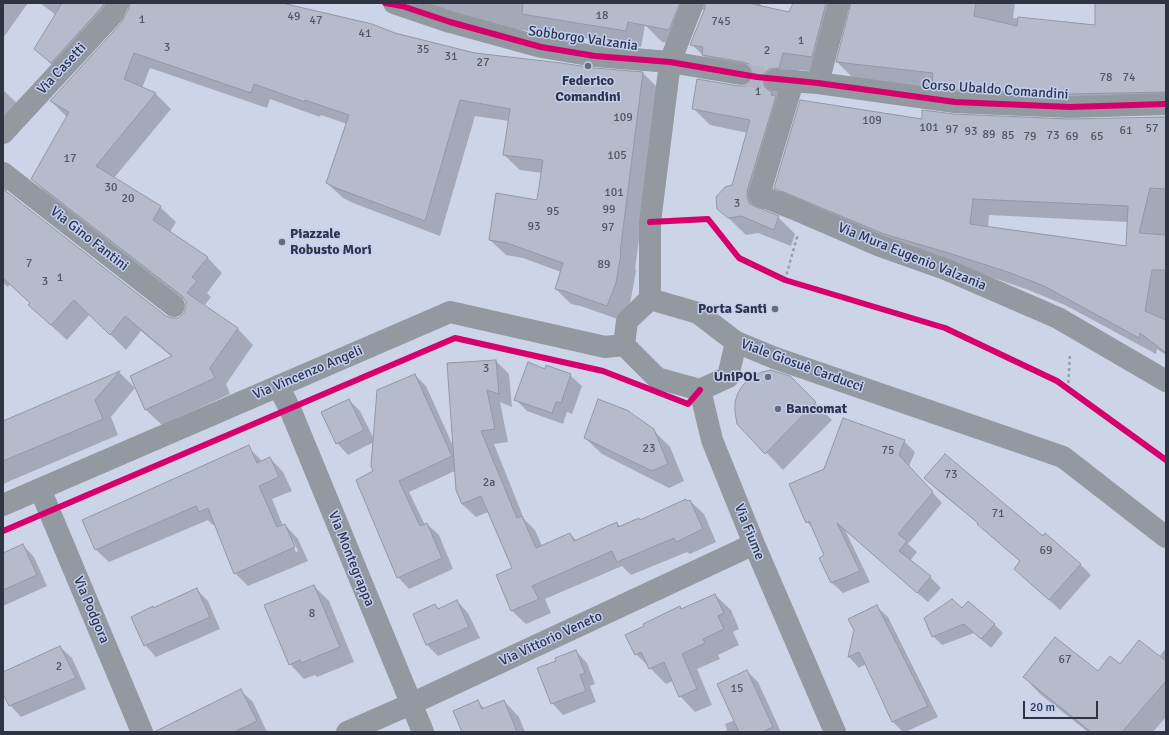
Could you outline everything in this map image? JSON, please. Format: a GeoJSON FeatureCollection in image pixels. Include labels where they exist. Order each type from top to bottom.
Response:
{"type":"FeatureCollection","features":[{"type":"Feature","properties":{"kind":"street","name":"Via Casetti"},"geometry":{"type":"LineString","coordinates":[[3,133],[113,14],[118,3]]}},
{"type":"Feature","properties":{"kind":"street"},"geometry":{"type":"LineString","coordinates":[[693,3],[670,62],[650,222],[650,299],[627,321],[624,344],[657,378],[700,390],[728,377],[736,342]]}},
{"type":"Feature","properties":{"kind":"street"},"geometry":{"type":"LineString","coordinates":[[818,83],[839,3]]}},
{"type":"Feature","properties":{"kind":"street","name":"Sobborgo Valzania"},"geometry":{"type":"LineString","coordinates":[[395,4],[450,22],[541,47],[595,56],[670,62]]}},
{"type":"Feature","properties":{"kind":"street"},"geometry":{"type":"LineString","coordinates":[[670,62],[742,74]]}},
{"type":"Feature","properties":{"kind":"street","name":"Corso Ubaldo Comandini"},"geometry":{"type":"LineString","coordinates":[[784,80],[818,83],[955,102],[1070,107],[1166,104]]}},
{"type":"Feature","properties":{"kind":"street","name":"Via Mura Eugenio Valzania"},"geometry":{"type":"LineString","coordinates":[[784,80],[759,195],[880,246],[945,269],[1058,318],[1166,382]]}},
{"type":"Feature","properties":{"kind":"street","name":"Via Gino Fantini"},"geometry":{"type":"LineString","coordinates":[[3,173],[174,306]]}},
{"type":"Feature","properties":{"kind":"street","name":"Viale Giosuè Carducci"},"geometry":{"type":"LineString","coordinates":[[650,299],[698,313],[736,342],[775,358],[1063,457],[1166,537]]}},
{"type":"Feature","properties":{"kind":"street","name":"Via Vincenzo Angeli"},"geometry":{"type":"LineString","coordinates":[[3,505],[450,312],[605,347],[624,344]]}},
{"type":"Feature","properties":{"kind":"street","name":"Via Montegrappa"},"geometry":{"type":"LineString","coordinates":[[278,386],[290,409],[410,704],[423,732]]}},
{"type":"Feature","properties":{"kind":"street","name":"Via Fiume"},"geometry":{"type":"LineString","coordinates":[[700,390],[712,440],[754,544],[835,732]]}},
{"type":"Feature","properties":{"kind":"street","name":"Via Podgora"},"geometry":{"type":"LineString","coordinates":[[40,489],[142,732]]}},
{"type":"Feature","properties":{"kind":"street","name":"Via Vittorio Veneto"},"geometry":{"type":"LineString","coordinates":[[348,732],[754,544]]}},
{"type":"Feature","properties":{"kind":"path"},"geometry":{"type":"LineString","coordinates":[[785,280],[797,237]]}},
{"type":"Feature","properties":{"kind":"path"},"geometry":{"type":"LineString","coordinates":[[778,277],[792,282]]}},
{"type":"Feature","properties":{"kind":"path"},"geometry":{"type":"LineString","coordinates":[[1070,349],[1065,387],[1074,393]]}},
{"type":"Feature","properties":{"kind":"building"},"geometry":{"type":"Polygon","coordinates":[[[62,3],[104,3],[51,63],[34,49],[62,3]]]}},
{"type":"Feature","properties":{"kind":"building"},"geometry":{"type":"Polygon","coordinates":[[[130,3],[282,3],[372,24],[395,33],[475,53],[594,68],[643,72],[621,253],[616,283],[607,306],[555,289],[563,263],[507,243],[489,240],[496,193],[537,200],[543,160],[503,155],[510,109],[460,100],[425,221],[326,183],[349,115],[305,100],[305,102],[254,84],[251,93],[134,53],[124,79],[156,93],[96,166],[161,206],[153,220],[208,257],[192,277],[197,281],[187,293],[238,328],[210,368],[215,378],[145,410],[130,376],[172,356],[125,316],[110,335],[74,300],[51,325],[28,305],[30,303],[3,278],[3,189],[166,316],[178,318],[184,313],[186,302],[182,296],[31,179],[69,112],[50,101],[122,22],[130,3]]]}},
{"type":"Feature","properties":{"kind":"building"},"geometry":{"type":"Polygon","coordinates":[[[523,3],[680,3],[669,30],[628,22],[626,31],[522,14],[523,3]]]}},
{"type":"Feature","properties":{"kind":"building"},"geometry":{"type":"Polygon","coordinates":[[[705,3],[748,3],[789,12],[793,3],[826,3],[812,57],[783,53],[779,68],[769,69],[764,73],[764,86],[772,92],[771,95],[776,96],[747,191],[747,197],[749,203],[754,206],[779,216],[774,230],[741,216],[728,218],[717,209],[716,197],[725,187],[732,185],[750,120],[692,109],[697,79],[745,86],[750,82],[753,76],[753,69],[749,64],[743,62],[702,55],[703,47],[690,45],[705,8],[705,3]]]}},
{"type":"Feature","properties":{"kind":"building"},"geometry":{"type":"Polygon","coordinates":[[[851,3],[976,3],[974,16],[1017,26],[1018,17],[1095,25],[1095,3],[1166,3],[1166,92],[1070,94],[956,90],[932,86],[933,73],[836,62],[851,3]]]}},
{"type":"Feature","properties":{"kind":"building"},"geometry":{"type":"Polygon","coordinates":[[[800,100],[922,119],[922,110],[954,114],[1069,119],[1166,117],[1166,189],[1150,188],[1139,233],[1166,235],[1166,270],[1152,270],[1145,311],[1166,320],[1166,353],[1140,333],[1139,338],[1044,286],[1008,272],[884,234],[774,188],[800,100]],[[973,199],[970,224],[1126,246],[1128,206],[973,199]]]}},
{"type":"Feature","properties":{"kind":"building"},"geometry":{"type":"Polygon","coordinates":[[[496,360],[499,394],[487,390],[495,429],[481,431],[517,518],[522,516],[536,548],[570,533],[574,541],[617,522],[618,527],[639,518],[640,520],[686,499],[687,501],[690,500],[703,529],[676,542],[674,538],[617,562],[612,551],[532,586],[539,599],[511,611],[496,575],[512,568],[481,496],[462,504],[456,490],[447,363],[496,360]]]}},
{"type":"Feature","properties":{"kind":"building"},"geometry":{"type":"Polygon","coordinates":[[[528,362],[545,369],[546,365],[571,374],[561,403],[556,402],[552,413],[514,400],[528,362]]]}},
{"type":"Feature","properties":{"kind":"building"},"geometry":{"type":"Polygon","coordinates":[[[771,370],[790,376],[816,402],[765,454],[737,424],[735,402],[743,385],[751,377],[771,370]]]}},
{"type":"Feature","properties":{"kind":"building"},"geometry":{"type":"Polygon","coordinates":[[[120,371],[95,400],[103,419],[3,461],[3,421],[120,371]]]}},
{"type":"Feature","properties":{"kind":"building"},"geometry":{"type":"Polygon","coordinates":[[[415,374],[452,456],[399,481],[420,526],[427,523],[442,558],[397,578],[356,480],[373,471],[371,466],[377,390],[415,374]]]}},
{"type":"Feature","properties":{"kind":"building"},"geometry":{"type":"Polygon","coordinates":[[[349,399],[364,430],[336,444],[321,412],[349,399]]]}},
{"type":"Feature","properties":{"kind":"building"},"geometry":{"type":"Polygon","coordinates":[[[598,399],[629,411],[654,429],[668,464],[652,471],[584,438],[598,399]]]}},
{"type":"Feature","properties":{"kind":"building"},"geometry":{"type":"Polygon","coordinates":[[[843,418],[905,440],[899,455],[933,492],[898,534],[907,541],[899,551],[931,576],[917,593],[837,523],[860,571],[831,583],[819,558],[824,555],[809,521],[806,523],[789,484],[824,469],[843,418]]]}},
{"type":"Feature","properties":{"kind":"building"},"geometry":{"type":"Polygon","coordinates":[[[249,445],[257,463],[270,457],[279,477],[259,486],[277,527],[285,524],[295,547],[234,574],[208,508],[199,512],[196,506],[95,550],[82,520],[249,445]]]}},
{"type":"Feature","properties":{"kind":"building"},"geometry":{"type":"Polygon","coordinates":[[[945,454],[1043,536],[1045,533],[1081,564],[1049,600],[1014,569],[1020,561],[977,524],[978,523],[924,478],[945,454]]]}},
{"type":"Feature","properties":{"kind":"building"},"geometry":{"type":"Polygon","coordinates":[[[23,544],[37,575],[3,590],[3,553],[23,544]]]}},
{"type":"Feature","properties":{"kind":"building"},"geometry":{"type":"Polygon","coordinates":[[[314,585],[340,647],[301,663],[300,660],[289,665],[264,605],[314,585]]]}},
{"type":"Feature","properties":{"kind":"building"},"geometry":{"type":"Polygon","coordinates":[[[197,588],[210,617],[144,646],[131,617],[153,606],[153,608],[197,588]]]}},
{"type":"Feature","properties":{"kind":"building"},"geometry":{"type":"Polygon","coordinates":[[[715,594],[724,613],[718,616],[724,629],[703,639],[705,643],[682,654],[697,689],[679,697],[664,662],[649,669],[641,652],[635,655],[625,635],[644,626],[643,624],[680,606],[681,609],[715,594]]]}},
{"type":"Feature","properties":{"kind":"building"},"geometry":{"type":"Polygon","coordinates":[[[952,599],[962,608],[968,601],[995,624],[981,639],[964,624],[932,637],[924,618],[952,599]]]}},
{"type":"Feature","properties":{"kind":"building"},"geometry":{"type":"Polygon","coordinates":[[[457,600],[469,627],[426,645],[413,614],[435,604],[438,609],[457,600]]]}},
{"type":"Feature","properties":{"kind":"building"},"geometry":{"type":"Polygon","coordinates":[[[877,605],[928,706],[892,722],[859,652],[848,657],[854,630],[848,619],[877,605]]]}},
{"type":"Feature","properties":{"kind":"building"},"geometry":{"type":"Polygon","coordinates":[[[1055,637],[1098,671],[1110,656],[1120,664],[1139,640],[1166,661],[1166,681],[1122,732],[1091,732],[1023,677],[1055,637]]]}},
{"type":"Feature","properties":{"kind":"building"},"geometry":{"type":"Polygon","coordinates":[[[60,646],[76,678],[9,706],[3,694],[3,672],[60,646]]]}},
{"type":"Feature","properties":{"kind":"building"},"geometry":{"type":"Polygon","coordinates":[[[576,650],[585,673],[580,675],[586,691],[551,704],[537,668],[556,661],[555,658],[576,650]]]}},
{"type":"Feature","properties":{"kind":"building"},"geometry":{"type":"Polygon","coordinates":[[[747,670],[773,727],[762,732],[739,732],[717,684],[747,670]]]}},
{"type":"Feature","properties":{"kind":"building"},"geometry":{"type":"Polygon","coordinates":[[[241,689],[257,721],[234,732],[154,732],[241,689]]]}},
{"type":"Feature","properties":{"kind":"building"},"geometry":{"type":"Polygon","coordinates":[[[478,700],[482,709],[504,700],[517,732],[462,732],[453,711],[478,700]]]}},
{"type":"Feature","properties":{"kind":"tunnel"},"geometry":{"type":"LineString","coordinates":[[741,74],[775,80]]}},
{"type":"Feature","properties":{"kind":"cycle path"},"geometry":{"type":"LineString","coordinates":[[385,3],[402,6],[450,22],[541,47],[595,56],[670,62],[757,77],[818,83],[955,102],[1070,107],[1166,104]]}},
{"type":"Feature","properties":{"kind":"cycle path"},"geometry":{"type":"LineString","coordinates":[[650,222],[708,219],[739,258],[785,280],[945,328],[1057,381],[1166,460]]}},
{"type":"Feature","properties":{"kind":"cycle path"},"geometry":{"type":"LineString","coordinates":[[3,531],[455,338],[603,371],[688,404],[700,390]]}},
{"type":"Feature","properties":{"kind":"place","name":"Federico Comandini"},"geometry":{"type":"Point","coordinates":[588,66]}},
{"type":"Feature","properties":{"kind":"place","name":"Piazzale Robusto Mori"},"geometry":{"type":"Point","coordinates":[282,242]}},
{"type":"Feature","properties":{"kind":"place","name":"Porta Santi"},"geometry":{"type":"Point","coordinates":[775,309]}},
{"type":"Feature","properties":{"kind":"place","name":"UniPOL"},"geometry":{"type":"Point","coordinates":[768,377]}},
{"type":"Feature","properties":{"kind":"place","name":"Bancomat"},"geometry":{"type":"Point","coordinates":[778,409]}}]}
